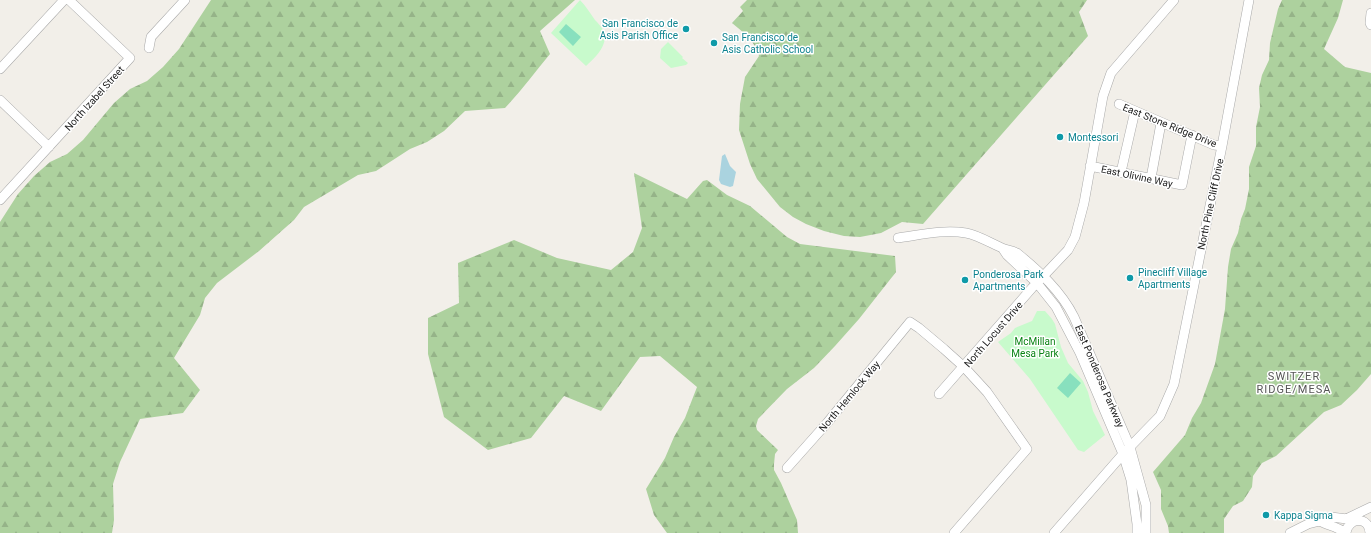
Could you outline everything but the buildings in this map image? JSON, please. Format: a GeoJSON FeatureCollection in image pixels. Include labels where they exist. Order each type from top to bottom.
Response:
{"type":"FeatureCollection","features":[{"type":"Feature","properties":{"kind":"street"},"geometry":{"type":"LineString","coordinates":[[0,69],[64,0]]}},
{"type":"Feature","properties":{"kind":"street","name":"North Izabel Street"},"geometry":{"type":"LineString","coordinates":[[0,200],[130,58],[69,0]]}},
{"type":"Feature","properties":{"kind":"street"},"geometry":{"type":"LineString","coordinates":[[149,48],[151,37],[184,0]]}},
{"type":"Feature","properties":{"kind":"street","name":"North Locust Drive"},"geometry":{"type":"LineString","coordinates":[[939,394],[1068,250],[1075,237],[1084,203],[1103,96],[1111,73],[1174,0]]}},
{"type":"Feature","properties":{"kind":"street","name":"North Pine Cliff Drive"},"geometry":{"type":"LineString","coordinates":[[1054,533],[1160,416],[1174,384],[1222,146],[1240,40],[1249,0]]}},
{"type":"Feature","properties":{"kind":"street"},"geometry":{"type":"LineString","coordinates":[[1371,13],[1371,25]]}},
{"type":"Feature","properties":{"kind":"street"},"geometry":{"type":"LineString","coordinates":[[0,100],[49,147]]}},
{"type":"Feature","properties":{"kind":"street","name":"East Stone Ridge Drive"},"geometry":{"type":"LineString","coordinates":[[1119,104],[1214,145],[1222,146]]}},
{"type":"Feature","properties":{"kind":"street"},"geometry":{"type":"LineString","coordinates":[[1121,172],[1135,111]]}},
{"type":"Feature","properties":{"kind":"street"},"geometry":{"type":"LineString","coordinates":[[1151,178],[1161,123]]}},
{"type":"Feature","properties":{"kind":"street","name":"East Olivine Way"},"geometry":{"type":"LineString","coordinates":[[1090,166],[1182,185],[1192,135]]}},
{"type":"Feature","properties":{"kind":"street","name":"East Ponderosa Parkway"},"geometry":{"type":"LineString","coordinates":[[898,238],[930,233],[966,233],[1003,249],[1011,249],[1017,253],[1040,280],[1050,282],[1070,308],[1084,351],[1127,451],[1146,505],[1142,530]]}},
{"type":"Feature","properties":{"kind":"street","name":"North Hemlock Way"},"geometry":{"type":"LineString","coordinates":[[787,468],[827,423],[910,322],[964,367]]}},
{"type":"Feature","properties":{"kind":"street"},"geometry":{"type":"LineString","coordinates":[[954,533],[1027,449],[987,392],[964,367]]}},
{"type":"Feature","properties":{"kind":"street"},"geometry":{"type":"LineString","coordinates":[[1320,521],[1324,524],[1336,527],[1345,533],[1355,520],[1371,507]]}},
{"type":"Feature","properties":{"kind":"street"},"geometry":{"type":"LineString","coordinates":[[1355,520],[1371,515]]}},
{"type":"Feature","properties":{"kind":"street"},"geometry":{"type":"LineString","coordinates":[[1290,533],[1324,518],[1331,517],[1355,520],[1368,526],[1370,531]]}},
{"type":"Feature","properties":{"kind":"green space"},"geometry":{"type":"Polygon","coordinates":[[[211,0],[575,0],[540,31],[550,54],[505,108],[465,111],[444,131],[427,142],[410,149],[376,171],[358,175],[304,207],[294,220],[259,251],[217,283],[205,298],[200,315],[174,358],[200,390],[183,413],[140,419],[120,462],[113,484],[114,520],[112,533],[0,533],[0,222],[18,194],[34,176],[50,162],[67,154],[83,140],[114,103],[130,89],[147,81],[163,67],[179,49],[211,0]]]}},
{"type":"Feature","properties":{"kind":"green space"},"geometry":{"type":"Polygon","coordinates":[[[580,0],[601,27],[605,35],[605,40],[600,50],[586,66],[551,33],[580,0]]]}},
{"type":"Feature","properties":{"kind":"green space"},"geometry":{"type":"Polygon","coordinates":[[[747,0],[1087,0],[1079,12],[1088,36],[923,224],[902,222],[881,233],[860,237],[844,236],[824,231],[793,217],[780,207],[757,179],[750,164],[739,130],[740,104],[745,77],[759,56],[752,42],[732,23],[743,11],[740,7],[747,0]]]}},
{"type":"Feature","properties":{"kind":"green space"},"geometry":{"type":"Polygon","coordinates":[[[1282,0],[1343,0],[1338,18],[1324,49],[1345,67],[1371,73],[1371,374],[1341,405],[1324,412],[1276,456],[1262,463],[1253,476],[1252,487],[1243,501],[1233,506],[1224,519],[1224,533],[1169,533],[1168,526],[1161,509],[1161,490],[1153,472],[1185,435],[1192,418],[1201,403],[1215,364],[1225,309],[1231,249],[1238,233],[1245,209],[1249,189],[1249,167],[1256,146],[1256,127],[1260,107],[1259,88],[1262,75],[1269,60],[1270,43],[1278,9],[1282,0]]]}},
{"type":"Feature","properties":{"kind":"green space"},"geometry":{"type":"Polygon","coordinates":[[[566,24],[581,37],[573,46],[559,32],[566,24]]]}},
{"type":"Feature","properties":{"kind":"green space"},"geometry":{"type":"Polygon","coordinates":[[[668,42],[688,63],[686,65],[671,68],[660,58],[661,49],[668,42]]]}},
{"type":"Feature","properties":{"kind":"green space"},"geometry":{"type":"Polygon","coordinates":[[[634,173],[687,199],[703,181],[707,180],[727,195],[750,206],[787,237],[800,244],[895,256],[896,272],[859,319],[814,368],[787,389],[758,419],[756,426],[757,430],[778,450],[775,454],[774,470],[797,520],[798,533],[667,533],[654,515],[646,489],[665,458],[674,437],[685,418],[697,387],[660,356],[640,357],[601,411],[564,396],[531,438],[488,450],[444,417],[428,354],[428,318],[459,303],[458,263],[514,240],[557,258],[611,270],[633,252],[642,228],[634,173]]]}},
{"type":"Feature","properties":{"kind":"green space","name":"McMillan Mesa Park"},"geometry":{"type":"Polygon","coordinates":[[[1037,311],[1045,311],[1055,324],[1061,347],[1068,363],[1083,381],[1088,392],[1093,411],[1105,435],[1084,452],[1078,450],[1030,379],[998,342],[1011,333],[1015,328],[1032,321],[1037,311]]]}},
{"type":"Feature","properties":{"kind":"green space"},"geometry":{"type":"Polygon","coordinates":[[[1070,373],[1081,383],[1068,398],[1057,388],[1070,373]]]}},
{"type":"Feature","properties":{"kind":"water"},"geometry":{"type":"Polygon","coordinates":[[[725,154],[730,166],[736,172],[733,186],[730,187],[721,184],[719,180],[722,156],[725,154]]]}},
{"type":"Feature","properties":{"kind":"place","name":"San Francisco de Asis Parish Office"},"geometry":{"type":"Point","coordinates":[686,29]}},
{"type":"Feature","properties":{"kind":"place","name":"San Francisco de Asis Catholic School"},"geometry":{"type":"Point","coordinates":[714,43]}},
{"type":"Feature","properties":{"kind":"place","name":"Montessori"},"geometry":{"type":"Point","coordinates":[1060,137]}},
{"type":"Feature","properties":{"kind":"place","name":"Pinecliff Village Apartments"},"geometry":{"type":"Point","coordinates":[1130,278]}},
{"type":"Feature","properties":{"kind":"place","name":"Ponderosa Park Apartments"},"geometry":{"type":"Point","coordinates":[965,280]}},
{"type":"Feature","properties":{"kind":"place","name":"Kappa Sigma"},"geometry":{"type":"Point","coordinates":[1266,515]}},
{"type":"Feature","properties":{"kind":"district","name":"SWITZER RIDGE/MESA"},"geometry":{"type":"Point","coordinates":[1294,382]}}]}
